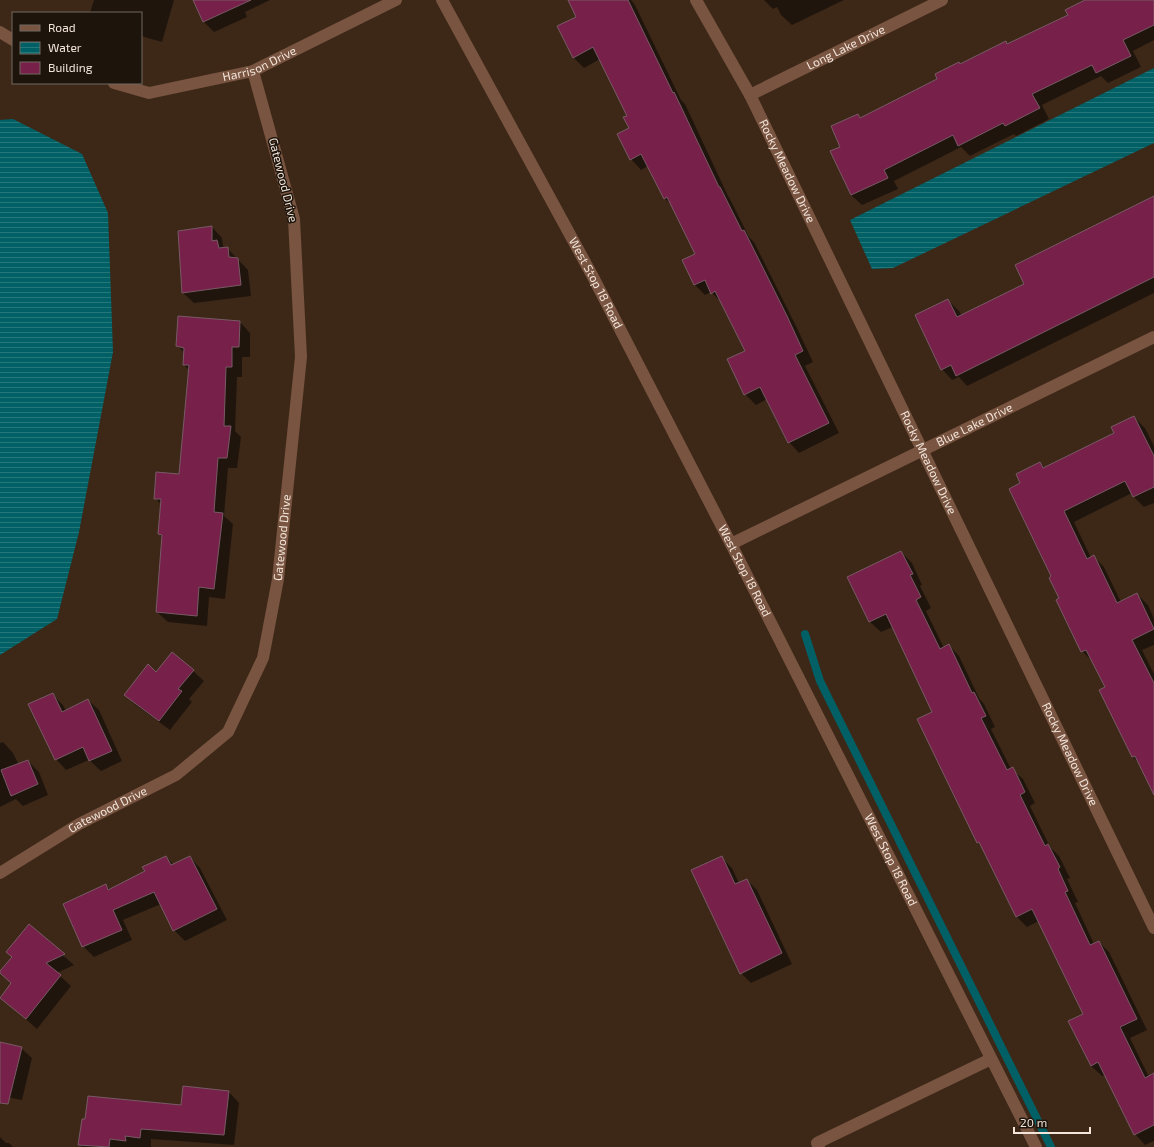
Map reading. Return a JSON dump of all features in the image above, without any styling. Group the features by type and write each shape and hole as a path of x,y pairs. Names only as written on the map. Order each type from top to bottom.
{"street":[{"name":"Harrison Drive","path":"118,84 149,93 253,71 396,0"},
{"name":"West Stop 18 Road","path":"442,0 592,275 731,544 1036,1147"},
{"name":"Rocky Meadow Drive","path":"696,0 750,96 1154,928"},
{"name":"Long Lake Drive","path":"750,96 942,0"},
{"path":"0,32 12,39"},
{"name":"Gatewood Drive","path":"0,873 78,824 176,775 228,732 263,658 278,579 301,357 294,219 253,71"},
{"name":"Blue Lake Drive","path":"731,544 1154,337"},
{"path":"819,1147 817,1143 991,1059"}],"water":[{"path":"1154,68 1154,143 893,268 872,269 850,220"},
{"path":"13,119 82,154 108,213 113,352 79,532 57,619 0,655 0,120"}],"building":[{"path":"193,0 251,0 203,22"},
{"path":"568,0 628,0 719,187 742,231 744,230 787,316 803,351 795,355 829,423 788,443 760,387 744,395 727,359 745,351 715,291 711,294 705,280 694,285 682,260 695,254 667,197 664,199 641,154 630,160 617,134 629,128 623,117 627,116 593,47 573,58 557,26 576,17"},
{"path":"1085,0 1154,0 1154,25 1123,40 1131,56 1096,73 1092,65 1032,94 1040,108 1005,126 1003,123 958,146 953,135 884,170 888,178 851,195 830,151 840,147 831,126 858,114 860,118 937,79 935,74 959,62 960,64 1006,41 1007,44 1068,15 1065,10"},
{"path":"1154,196 1154,277 956,376 951,365 941,370 915,315 948,299 957,317 1024,284 1015,265"},
{"path":"212,226 212,241 217,240 219,248 228,247 229,257 238,258 241,285 182,293 178,231"},
{"path":"178,316 240,321 239,347 232,347 232,367 226,367 224,426 231,426 227,458 218,458 214,512 223,513 214,589 199,587 197,616 156,612 162,535 158,534 161,499 154,499 156,472 179,474 189,365 183,365 184,348 176,346"},
{"path":"1134,416 1154,456 1154,487 1133,497 1125,481 1064,511 1087,559 1094,555 1117,603 1137,593 1154,629 1132,640 1154,683 1154,795 1135,756 1132,757 1099,690 1105,687 1086,650 1081,652 1056,600 1059,598 1049,578 1051,576 1009,489 1020,483 1016,474 1040,462 1043,468 1114,433 1111,427"},
{"path":"901,551 913,574 910,575 921,597 916,600 940,649 949,644 972,693 974,692 986,716 981,718 1007,770 1013,767 1025,792 1020,795 1045,846 1048,844 1060,867 1058,869 1068,891 1065,892 1090,945 1099,941 1137,1019 1120,1027 1145,1078 1154,1073 1154,1125 1134,1135 1098,1062 1091,1066 1068,1021 1083,1014 1032,909 1016,917 979,842 977,843 917,719 932,712 886,614 869,622 847,577"},
{"path":"172,652 194,670 178,689 182,691 159,721 124,695 148,664 156,672"},
{"path":"53,693 62,712 88,699 112,751 89,761 83,747 55,760 28,704"},
{"path":"28,760 38,784 11,796 1,770"},
{"path":"166,856 171,865 190,856 217,909 173,931 154,892 113,910 122,930 82,947 63,904 106,884 108,890 145,871 142,867"},
{"path":"722,856 735,884 747,879 782,953 740,974 691,870"},
{"path":"29,924 65,954 46,963 61,975 26,1019 0,998 11,983 0,973 0,971 12,957 6,952"},
{"path":"0,1042 22,1047 8,1104 0,1103"},
{"path":"183,1086 229,1091 224,1135 141,1129 140,1138 125,1136 126,1141 110,1139 109,1147 78,1145 82,1119 85,1119 88,1096 181,1105"}],"waterway":[{"path":"805,634 820,681 1051,1147"}]}
